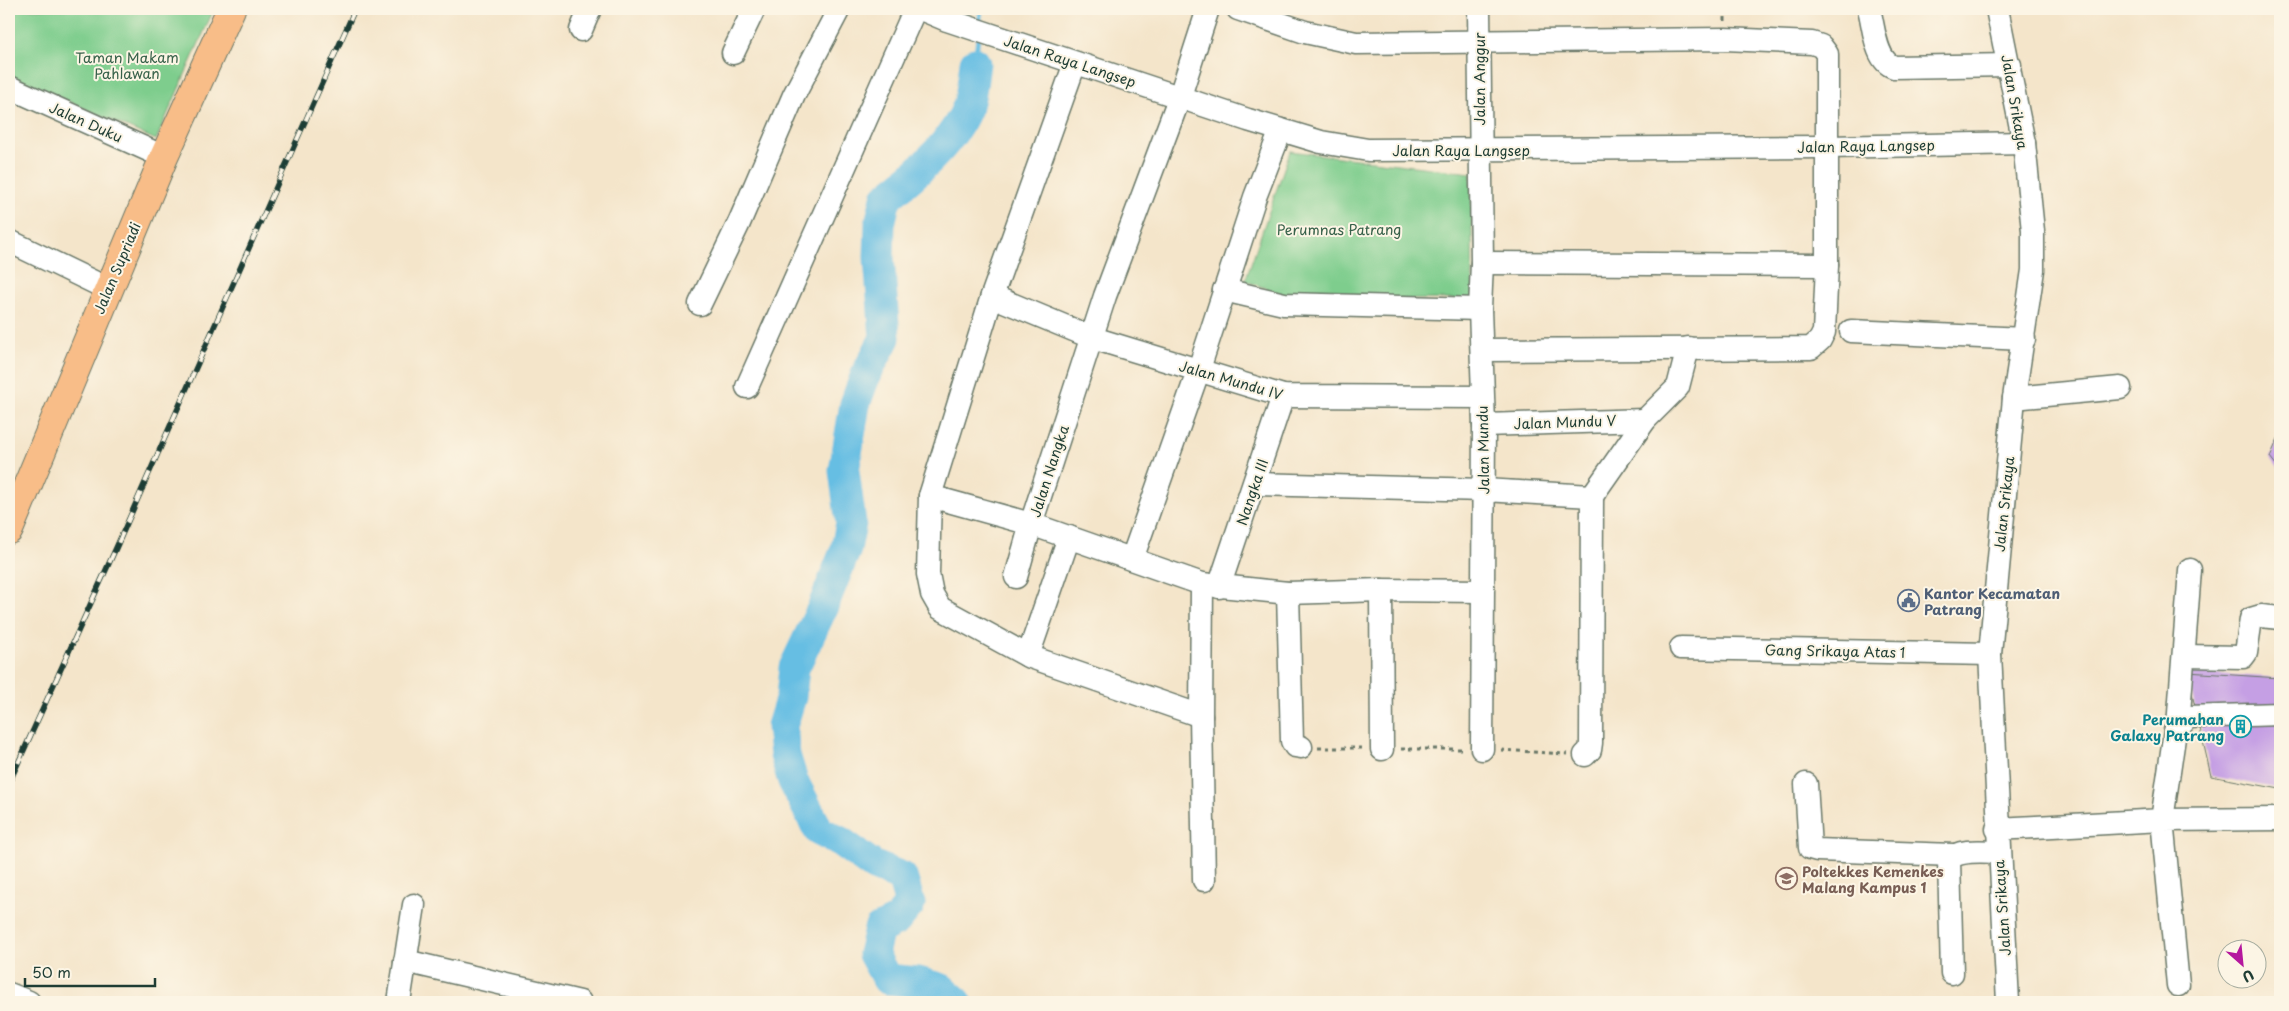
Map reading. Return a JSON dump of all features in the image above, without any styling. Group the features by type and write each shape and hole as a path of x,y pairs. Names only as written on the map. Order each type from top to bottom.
{"main road":[{"name":"Jalan Supriadi","path":"9,530 164,157 231,9"}],"street":[{"path":"582,30 590,9"},
{"path":"733,53 754,9"},
{"path":"700,304 739,223 794,95 839,9"},
{"path":"747,386 915,9"},
{"name":"Jalan Raya Langsep","path":"921,9 947,20 1280,130 1321,142 1368,150 1828,148 2024,143"},
{"name":"Jalan Nangka","path":"1208,9 1180,96 1137,208 1031,524 1211,585 1288,593 1381,590 1482,591"},
{"path":"1238,9 1305,32 1356,43 1725,39 1812,43 1821,46 1827,54 1827,264 1824,332 1820,340 1811,348 1482,350"},
{"name":"Jalan Anggur","path":"1479,9 1479,150"},
{"path":"1869,9 1882,57 1886,65 1894,67 2010,65"},
{"name":"Jalan Srikaya","path":"1997,9 2010,65 2024,143 2033,231 2033,270 2014,398 1990,654 1997,829 2008,1002"},
{"path":"1075,63 992,296 930,496 928,574 932,594 940,608 1028,656 1201,716"},
{"name":"Jalan Duku","path":"9,87 164,157"},
{"path":"1132,559 1280,130"},
{"name":"Jalan Mundu","path":"1479,150 1482,263 1480,309 1484,425 1482,749"},
{"path":"9,242 108,290"},
{"path":"1482,263 1827,264"},
{"path":"1224,290 1284,304 1480,309"},
{"name":"Jalan Mundu IV","path":"992,296 1093,338 1198,372 1283,396 1482,397"},
{"path":"1851,331 2024,339"},
{"path":"1585,755 1590,750 1591,743 1592,496 1645,420 1680,383 1688,348"},
{"path":"2014,398 2120,388"},
{"name":"Nangka III","path":"1204,880 1201,716 1211,585 1255,484 1283,396"},
{"name":"Jalan Mundu V","path":"1484,425 1645,420"},
{"path":"1255,484 1484,490 1592,496"},
{"path":"930,496 1031,524 1016,577"},
{"path":"1028,656 1069,538"},
{"path":"2178,726 2190,570"},
{"path":"1381,590 1382,749"},
{"path":"1288,593 1292,741 1295,746 1301,747"},
{"path":"2184,656 2243,657 2246,654 2252,619 2260,616 2280,618"},
{"name":"Gang Srikaya Atas 1","path":"1681,648 1990,654"},
{"path":"2178,985 2162,820 2175,731 2188,717 2280,714"},
{"path":"1806,784 1810,848 1817,850 1953,855 1999,852"},
{"path":"1997,829 2162,820 2280,819"},
{"path":"1952,973 1949,860 1953,855"},
{"path":"398,1002 414,905"},
{"path":"405,961 580,1002"},
{"path":"9,994 30,1002"}],"path":[{"path":"1482,749 1585,755"}],"green space":[{"name":"Taman Makam Pahlawan","path":"9,9 214,9 156,140 9,75"},
{"name":"Perumnas Patrang","path":"1290,151 1471,173 1473,299 1301,300 1245,281"}],"building":[{"path":"2280,434 2280,470 2270,457"},
{"name":"Perumahan Galaxy Patrang","path":"2187,672 2280,678 2280,789 2211,776"}],"waterway":[{"path":"979,26 981,9"},
{"path":"975,63 978,37"},
{"path":"957,1002 942,989 918,982 887,979 873,954 879,929 896,921 910,904 902,877 874,866 841,842 819,831 793,781 785,755 782,726 791,697 794,668 821,611 846,549 851,523 844,471 855,404 866,374 885,338 879,257 880,224 886,198 921,168 954,131 968,105 975,63"}],"railway":[{"path":"9,783 116,548 355,9"}],"place":[{"name":"Kantor Kecamatan Patrang","path":"1908,601"},
{"name":"Perumahan Galaxy Patrang","path":"2240,727"},
{"name":"Poltekkes Kemenkes Malang Kampus 1","path":"1786,879"}]}
